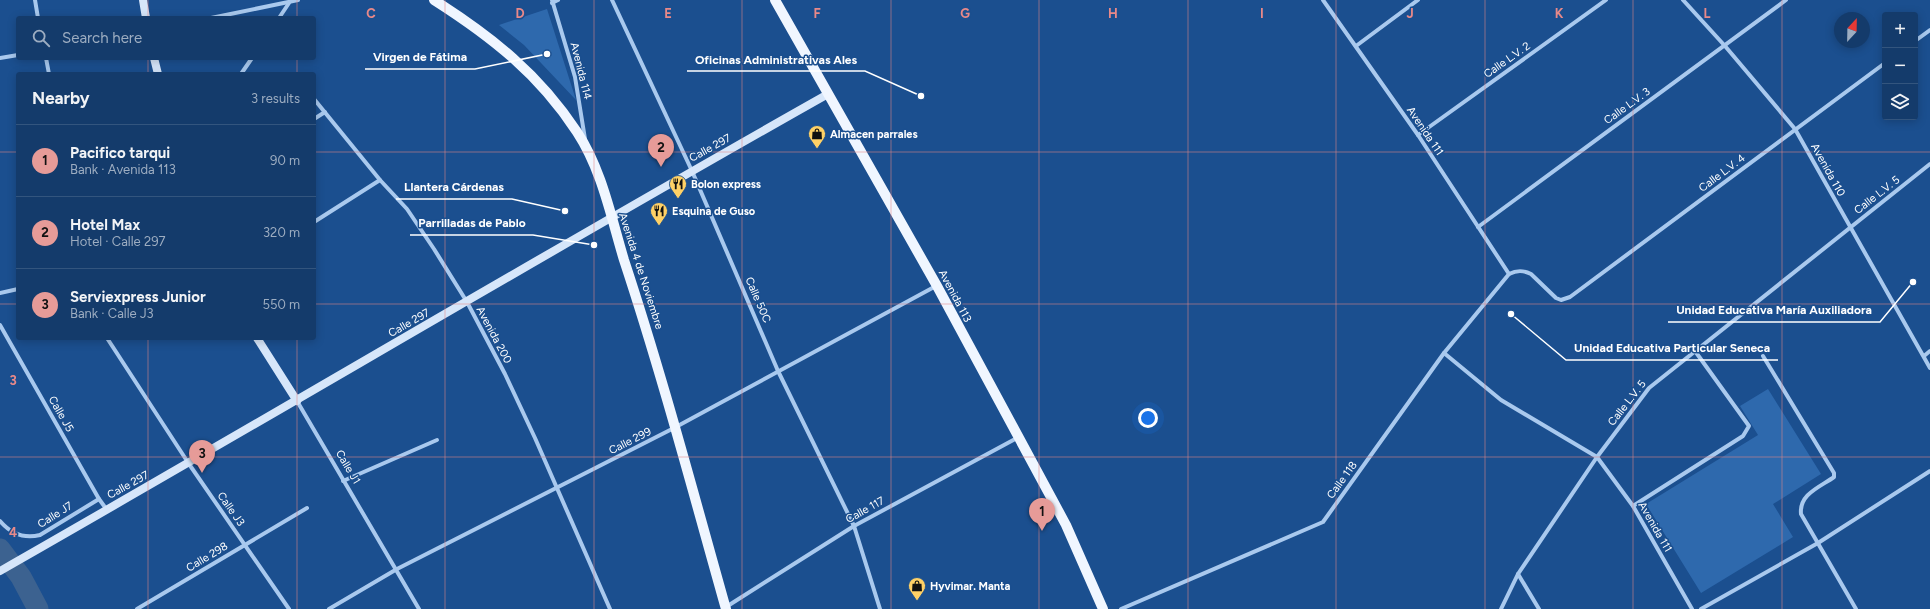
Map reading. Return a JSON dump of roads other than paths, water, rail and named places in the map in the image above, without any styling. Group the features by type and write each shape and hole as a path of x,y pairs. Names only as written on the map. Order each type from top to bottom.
{"main road":[{"name":"Avenida 4 de Noviembre","path":"434,0 484,34 531,74 555,102 586,148 599,179 647,328 725,608"},
{"name":"Avenida 113","path":"775,0 937,286 1066,525 1103,609"}],"street":[{"path":"35,0 38,16"},
{"path":"143,0 146,16"},
{"path":"221,16 298,0"},
{"path":"552,1 558,0"},
{"name":"Calle 50C","path":"612,0 692,171 778,371 854,526 880,609"},
{"name":"Avenida 111","path":"1322,0 1418,134 1509,274"},
{"path":"1356,46 1418,0"},
{"name":"Calle L.V. 2","path":"1418,134 1606,0"},
{"name":"Avenida 110","path":"1683,0 1725,46 1795,129 1930,368"},
{"name":"Calle L.V. 3","path":"1478,227 1786,0"},
{"name":"Avenida 114","path":"552,1 576,83 586,148"},
{"path":"280,16 289,3"},
{"path":"1918,39 1930,30"},
{"path":"0,58 16,54"},
{"path":"46,60 49,72"},
{"path":"154,60 158,72"},
{"path":"242,72 251,60"},
{"name":"Calle L.V. 4","path":"1509,274 1514,271 1526,272 1531,274 1556,298 1561,300 1570,297 1882,65"},
{"name":"Calle 297","path":"0,571 189,464 692,171 828,94"},
{"name":"Avenida 200","path":"316,101 380,180 407,209 467,302 505,374 610,609"},
{"path":"316,118 325,112"},
{"name":"Calle L.V. 5","path":"1501,609 1518,574 1597,457 1649,388 1930,164"},
{"path":"316,221 380,180"},
{"name":"Calle 118","path":"1121,609 1323,522 1444,353 1509,274"},
{"name":"Calle 299","path":"329,609 397,569 674,428 937,286"},
{"path":"0,293 16,289"},
{"name":"Calle J5","path":"0,325 99,499 107,510"},
{"name":"Calle J3","path":"108,340 189,464 246,544 289,609"},
{"name":"Calle J1","path":"258,340 297,401 397,569 419,609"},
{"path":"1633,506 1747,432 1749,426 1695,351"},
{"path":"1924,356 1930,351"},
{"path":"1444,353 1501,400 1597,457"},
{"path":"1763,356 1834,472 1834,477 1803,498 1800,506 1801,514 1856,609"},
{"name":"Calle 117","path":"725,608 854,526 1018,438"},
{"path":"344,481 437,440"},
{"name":"Avenida 111","path":"1597,457 1633,506 1692,609"},
{"path":"1701,609 1818,543 1930,471"},
{"name":"Calle J7","path":"0,521 20,537 36,537 40,536 99,499"},
{"name":"Calle 298","path":"137,609 307,508"},
{"path":"1518,574 1539,609"}],"waterway":[{"path":"0,549 21,577 38,609"}],"place":[{"name":"Virgen de Fátima","path":"547,54"},
{"name":"Oficinas Administrativas Ales","path":"921,96"},
{"name":"Almacen parrales","path":"817,149"},
{"name":"Hotel Max","path":"661,167"},
{"name":"Bolon express","path":"678,199"},
{"name":"Llantera Cárdenas","path":"565,211"},
{"name":"Esquina de Guso","path":"659,226"},
{"name":"Parrilladas de Pablo","path":"594,245"},
{"name":"Unidad Educativa María Auxiliadora","path":"1913,282"},
{"name":"Unidad Educativa Particular Seneca","path":"1511,314"},
{"name":"Serviexpress Junior","path":"202,473"},
{"name":"Pacifico tarqui","path":"1042,531"},
{"name":"Hyvimar. Manta","path":"917,601"}]}
